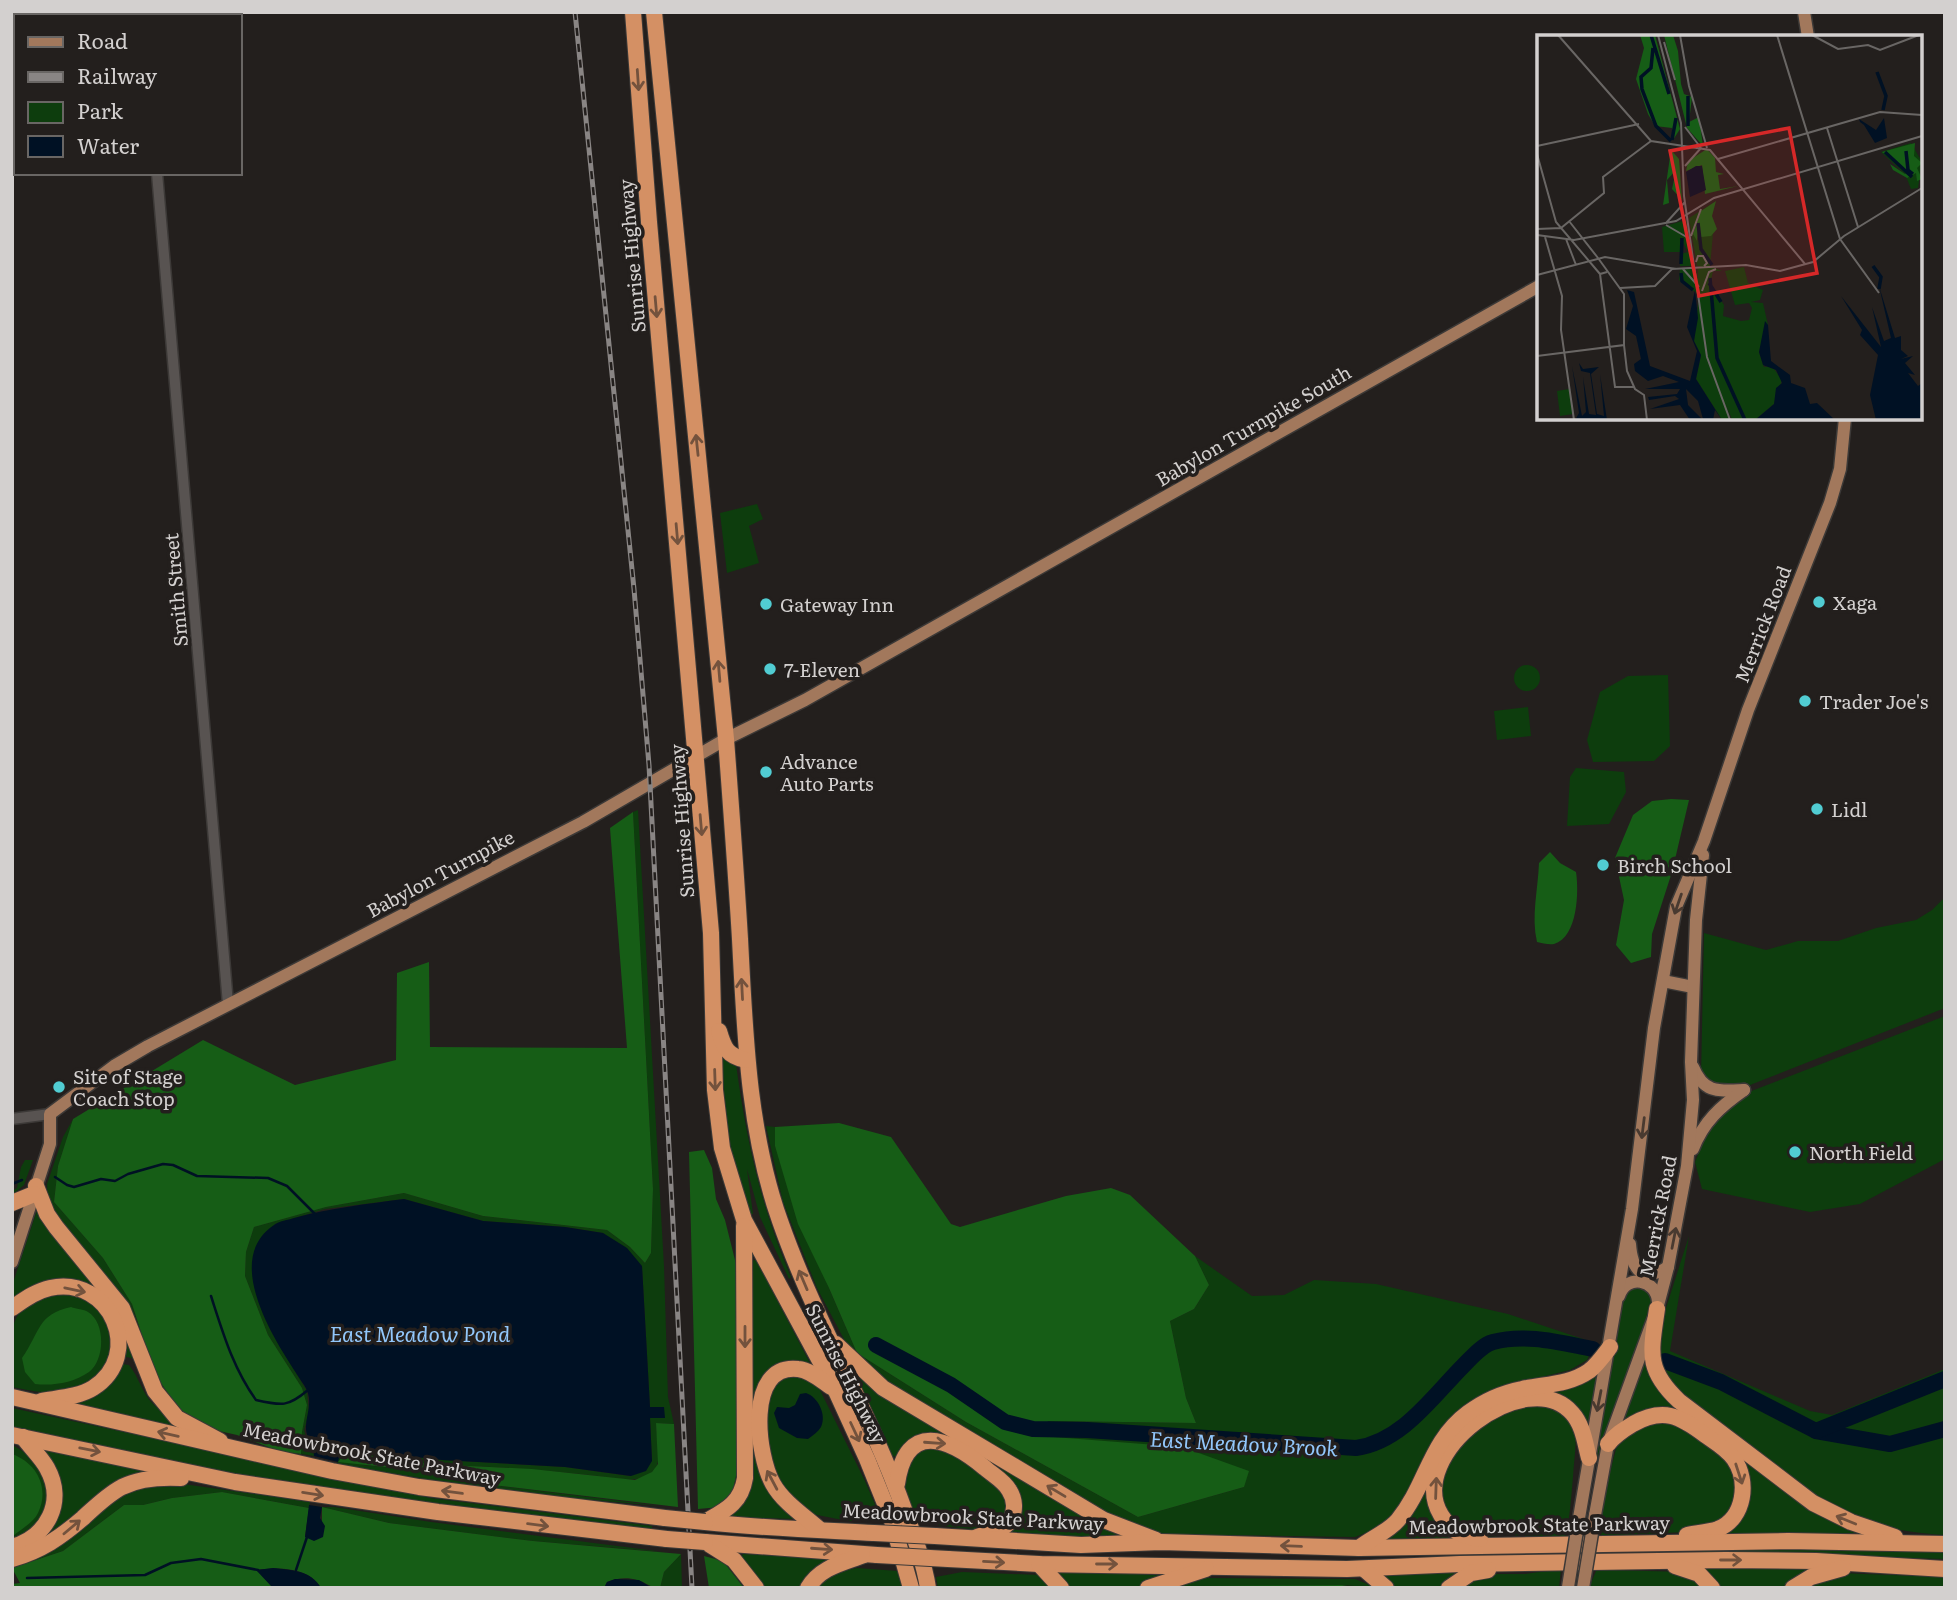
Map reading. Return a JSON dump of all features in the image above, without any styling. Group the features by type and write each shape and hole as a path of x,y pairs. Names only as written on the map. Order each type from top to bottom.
{"highway":[{"name":"Sunrise Highway","path":"633,12 711,933 715,1090 722,1148 744,1220 835,1389 867,1459 892,1521 911,1588"},
{"name":"Sunrise Highway","path":"654,12 735,839 746,1060 766,1175 784,1233 896,1486 928,1588"},
{"path":"713,1012 727,1053 734,1058 746,1060"},
{"path":"12,1203 35,1190 56,1227 122,1308 155,1391 177,1418 235,1449"},
{"path":"705,1522 734,1505 743,1490 745,1478 744,1220"},
{"path":"12,1308 28,1297 50,1289 64,1287 82,1290 97,1297 108,1308 118,1331 116,1364 104,1380 90,1390 36,1402"},
{"path":"1657,1309 1652,1346 1655,1372 1665,1388 1679,1401 1813,1503 1851,1522 1911,1542"},
{"path":"828,1336 883,1388 1104,1520 1161,1542"},
{"path":"1359,1548 1398,1520 1410,1503 1437,1446 1465,1415 1505,1393 1571,1380 1590,1370 1610,1347"},
{"path":"116,1364 129,1361 149,1376"},
{"path":"819,1529 786,1501 773,1485 761,1450 762,1396 765,1385 773,1376 789,1369 806,1371 835,1389"},
{"name":"Meadowbrook State Parkway","path":"12,1397 332,1471 429,1489 750,1527 1081,1545 1161,1542 1359,1548 1654,1542 1945,1544"},
{"path":"1520,1546 1462,1536 1447,1524 1438,1510 1435,1497 1437,1472 1446,1453 1459,1436 1493,1411 1522,1401 1552,1401 1572,1412 1580,1424 1588,1458"},
{"path":"1608,1444 1616,1434 1646,1416 1670,1415 1688,1422 1725,1450 1739,1468 1743,1487 1741,1501 1728,1522 1719,1528 1654,1542"},
{"path":"12,1547 27,1542 45,1526 53,1512 55,1497 47,1468 17,1436"},
{"name":"Meadowbrook State Parkway","path":"17,1436 220,1479 438,1513 667,1539 837,1550 871,1555 1039,1564 1208,1568 1364,1569 1725,1560 1816,1561 1945,1569"},
{"path":"896,1486 903,1456 919,1443 931,1440 946,1443 976,1460 1006,1485 1014,1506 1009,1521 1003,1527 972,1538"},
{"path":"12,1559 29,1555 57,1539 102,1500 122,1487 140,1480 162,1477 220,1479"},
{"path":"705,1542 734,1560 756,1588"},
{"path":"808,1588 825,1570 871,1555"},
{"path":"1663,1562 1699,1574 1712,1588"},
{"path":"1039,1564 1061,1588"},
{"path":"1450,1588 1471,1573 1521,1564"},
{"path":"1793,1588 1811,1577 1856,1564"},
{"path":"1148,1588 1208,1568"},
{"path":"1364,1569 1386,1588"}],"main road":[{"path":"1804,12 1808,35"},
{"name":"Babylon Turnpike South","path":"986,598 1537,287"},
{"name":"Merrick Road","path":"1568,1588 1632,1209 1654,1028 1676,907 1704,841 1748,710 1830,503 1840,469 1844,420"},
{"name":"Babylon Turnpike","path":"50,1114 114,1066 228,1004 583,822 726,739 805,700 986,598"},
{"name":"Merrick Road","path":"1583,1588 1608,1444 1657,1309 1668,1267 1687,1166 1693,1100 1691,1062 1696,920 1704,841"},
{"path":"1662,981 1693,987"},
{"path":"1687,1166 1707,1121 1723,1104 1744,1090 1715,1091 1698,1078 1691,1062"},
{"path":"12,1262 50,1144 50,1114"},
{"path":"1632,1209 1630,1255 1638,1271 1646,1274 1659,1273 1668,1267"},
{"path":"1617,1302 1620,1290 1629,1282 1642,1281 1652,1287 1658,1297 1657,1309"}],"street":[{"name":"Smith Street","path":"157,175 228,1004"},
{"path":"12,1119 50,1114"}],"green space":[{"path":"757,504 763,519 749,526 759,563 727,573 720,513"},
{"path":"1527,665 1536,669 1540,678 1536,687 1527,691 1518,687 1514,678 1518,669"},
{"path":"1668,675 1670,746 1654,761 1593,762 1587,740 1600,692 1628,676"},
{"path":"1528,707 1531,736 1497,740 1494,711"},
{"path":"1576,768 1624,772 1626,792 1609,824 1567,826 1570,777"},
{"path":"1689,800 1672,872 1652,934 1651,957 1631,963 1616,945 1624,900 1615,858 1633,815 1652,801"},
{"path":"638,810 664,1266 668,1397 674,1424 656,1423 659,1455 657,1466 642,1478 628,1479 480,1466 362,1465 423,1471 484,1484 661,1506 512,1493 337,1464 340,1453 345,1449 442,1460 565,1467 630,1476 652,1461 650,1418 665,1418 650,1407 642,1267 603,1233 565,1227 483,1221 404,1199 325,1209 275,1224 258,1301 271,1331 307,1391 309,1413 304,1430 306,1437 313,1444 314,1456 301,1454 307,1405 302,1388 268,1335 245,1276 246,1252 254,1227 326,1207 404,1193 483,1216 607,1230 630,1247 645,1263 651,1253 653,1189 633,812"},
{"path":"633,812 653,1189 651,1253 645,1263 630,1247 607,1230 483,1216 404,1193 326,1207 254,1227 246,1252 245,1276 268,1335 302,1388 307,1405 301,1454 279,1451 237,1435 210,1429 179,1409 154,1373 132,1304 103,1258 54,1202 58,1166 73,1119 203,1040 295,1085 396,1060 397,973 429,962 430,1047 627,1048 610,828"},
{"path":"1550,852 1560,863 1576,872 1577,890 1572,923 1562,940 1554,944 1537,942 1535,922 1539,863"},
{"path":"1945,897 1945,1008 1745,1087 1713,1086 1701,1076 1704,933 1766,950 1798,941 1838,941 1876,928 1916,920 1932,910"},
{"path":"1945,1016 1945,1159 1860,1204 1810,1212 1702,1189 1695,1162 1711,1123 1741,1095"},
{"path":"725,1057 736,1064 756,1172 771,1225 791,1277 789,1279 760,1217 747,1169 753,1214 737,1176 728,1138 723,1098 720,1058"},
{"path":"73,1119 58,1166 54,1202 103,1258 132,1304 143,1344 48,1207 47,1184 63,1137"},
{"path":"839,1123 891,1137 951,1224 960,1227 1066,1196 1111,1188 1130,1195 1195,1256 1209,1285 1194,1309 1170,1321 1186,1398 1196,1423 1048,1421 1041,1436 1182,1447 1249,1471 1244,1487 1138,1517 966,1422 857,1353 798,1224 775,1146 775,1127"},
{"path":"766,1126 775,1127 775,1146 857,1353 966,1422 1138,1517 1244,1487 1200,1454 1182,1447 1041,1437 1048,1421 1196,1423 1186,1398 1170,1321 1194,1309 1209,1285 1195,1256 1252,1296 1284,1295 1314,1280 1376,1284 1508,1314 1595,1343 1587,1360 1570,1370 1505,1386 1400,1510 1378,1528 1355,1537 1154,1534 1129,1525 1093,1505 884,1383 881,1375 868,1366 846,1343 817,1288 783,1202"},
{"path":"704,1150 712,1168 716,1199 725,1220 736,1264 736,1476 732,1494 720,1507 698,1509 689,1152"},
{"path":"25,1160 33,1160 24,1185 12,1195 12,1191 17,1188"},
{"path":"37,1210 43,1214 113,1303 138,1360 127,1357 120,1359 123,1337 85,1286 12,1303 12,1286"},
{"path":"1689,1236 1670,1351 1810,1411 1832,1415 1945,1369 1945,1535 1891,1528 1839,1513 1678,1390 1659,1371 1658,1333"},
{"path":"756,1260 812,1367 772,1370 756,1444 798,1519 720,1517 740,1503 749,1261"},
{"path":"1637,1284 1652,1294 1651,1304 1592,1473 1624,1295"},
{"path":"66,1291 93,1301 110,1323 113,1348 105,1371 85,1388 72,1392 50,1393 12,1387 12,1336 14,1323 20,1312 30,1303 45,1296"},
{"path":"71,1307 88,1312 98,1324 101,1342 98,1359 89,1372 76,1379 49,1385 35,1384 25,1372 22,1358 45,1320 60,1310"},
{"path":"1649,1346 1658,1384 1855,1530 1855,1533 1710,1536 1725,1529 1743,1469 1689,1419 1626,1422 1624,1416"},
{"path":"122,1364 129,1365 153,1404 181,1425 162,1425 54,1402 116,1371"},
{"path":"1598,1369 1586,1437 1573,1411 1553,1398 1529,1395 1503,1401 1477,1415 1455,1434 1439,1456 1429,1488 1437,1515 1449,1534 1447,1540 1375,1542 1375,1539 1392,1528 1404,1515 1439,1451 1463,1421 1496,1401 1565,1384"},
{"path":"792,1372 817,1384 882,1521 848,1521 812,1514 792,1502 771,1473 765,1402 778,1377"},
{"path":"854,1373 928,1420 1117,1531 1115,1537 1090,1539 998,1534 1018,1505 971,1452 905,1445 896,1457 891,1455"},
{"path":"1550,1404 1575,1426 1572,1493 1565,1540 1546,1536 1506,1535 1481,1538 1467,1534 1438,1502 1439,1475 1468,1432 1517,1406"},
{"path":"12,1408 430,1498 652,1526 652,1529 391,1499 231,1473 12,1427"},
{"path":"1643,1420 1679,1422 1728,1460 1735,1477 1737,1492 1723,1520 1688,1532 1601,1537 1599,1515 1616,1449 1630,1429"},
{"path":"656,1423 674,1424 678,1507 484,1484 423,1471 338,1462 346,1452 429,1464 532,1469 635,1480 652,1472 658,1464"},
{"path":"12,1445 23,1451 40,1470 46,1481 49,1505 37,1528 12,1541"},
{"path":"920,1445 945,1447 1002,1488 1008,1501 1002,1521 989,1528 979,1529 916,1522 902,1479"},
{"path":"35,1448 80,1455 162,1474 127,1478 66,1528 13,1551 57,1509"},
{"path":"12,1454 34,1470 43,1494 36,1516 13,1536"},
{"path":"146,1484 183,1484 310,1502 309,1508 222,1492 172,1498 143,1505 124,1505 63,1551 12,1568 12,1562 115,1495"},
{"path":"222,1492 309,1508 305,1537 322,1523 322,1507 389,1523 533,1541 681,1554 664,1572 660,1588 626,1578 607,1582 604,1588 321,1588 316,1581 301,1572 274,1569 257,1570 273,1588 12,1588 12,1584 20,1583 12,1568 63,1551 124,1505 143,1505 172,1498"},
{"path":"322,1507 664,1552 533,1541 389,1523"},
{"path":"1835,1548 1945,1552 1945,1559 1702,1552 1703,1549"},
{"path":"681,1554 682,1588 660,1588 664,1572"},
{"path":"743,1554 845,1559 802,1588 762,1588 740,1558"},
{"path":"704,1556 723,1561 744,1588 709,1588"},
{"path":"1596,1566 1610,1570 1686,1572 1706,1588 1589,1588"},
{"path":"857,1568 898,1571 903,1588 812,1588 814,1584 841,1571"},
{"path":"1701,1568 1815,1568 1787,1588 1715,1588"},
{"path":"1561,1569 1559,1588 1454,1588 1490,1574 1525,1574"},
{"path":"1078,1570 1170,1576 1136,1588 1066,1588 1059,1579 1060,1573"},
{"path":"1470,1571 1444,1588 1390,1588 1383,1581 1384,1576"},
{"path":"962,1572 1040,1575 1054,1588 938,1588 936,1577"},
{"path":"1838,1573 1945,1577 1945,1588 1803,1588"},
{"path":"1205,1578 1355,1579 1377,1588 1342,1585 1161,1588"},
{"path":"1342,1585 1358,1588 1188,1588 1199,1586"}],"water":[{"name":"East Meadow Pond","path":"404,1199 483,1221 565,1227 603,1233 627,1248 642,1266 650,1407 664,1407 665,1418 650,1418 652,1461 646,1471 631,1476 565,1467 442,1460 345,1449 340,1453 338,1462 314,1456 313,1444 306,1430 308,1393 281,1349 259,1304 253,1281 252,1260 259,1241 274,1225 335,1209"},
{"path":"806,1393 818,1402 823,1417 820,1429 808,1439 797,1438 779,1428 774,1413 777,1407 789,1408 795,1405 800,1394"},
{"path":"309,1505 322,1507 320,1518 325,1526 323,1537 314,1541 305,1537"},
{"path":"273,1568 306,1574 321,1588 273,1588 256,1570"},
{"path":"615,1579 639,1580 652,1588 604,1588 607,1582"}],"waterway":[{"path":"55,1177 74,1187 101,1179 115,1181 128,1174 163,1164 173,1165 197,1176 268,1178 287,1186 315,1214"},
{"path":"12,1184 22,1180"},
{"path":"211,1296 235,1363 256,1400 284,1404 308,1390"},
{"name":"East Meadow Brook","path":"876,1345 951,1385 1005,1422 1033,1429 1087,1430 1356,1448 1373,1444 1402,1427 1416,1416 1481,1348 1489,1344 1518,1338 1593,1349"},
{"name":"East Meadow Brook","path":"1665,1361 1721,1382 1816,1431 1890,1444 1945,1429"},
{"path":"1816,1431 1945,1379"},
{"path":"296,1570 307,1537"},
{"name":"East Meadow Brook","path":"27,1578 145,1575 171,1563 201,1559 258,1570"}],"railway":[{"path":"575,12 634,589 649,765 692,1588"}],"place":[{"name":"Xaga","path":"1819,602"},
{"name":"Gateway Inn","path":"766,604"},
{"name":"7-Eleven","path":"770,669"},
{"name":"Trader Joe's","path":"1805,701"},
{"name":"Advance Auto Parts","path":"766,772"},
{"name":"Lidl","path":"1817,809"},
{"name":"Birch School","path":"1603,865"},
{"name":"Site of Stage Coach Stop","path":"59,1087"},
{"name":"North Field","path":"1795,1152"}]}
